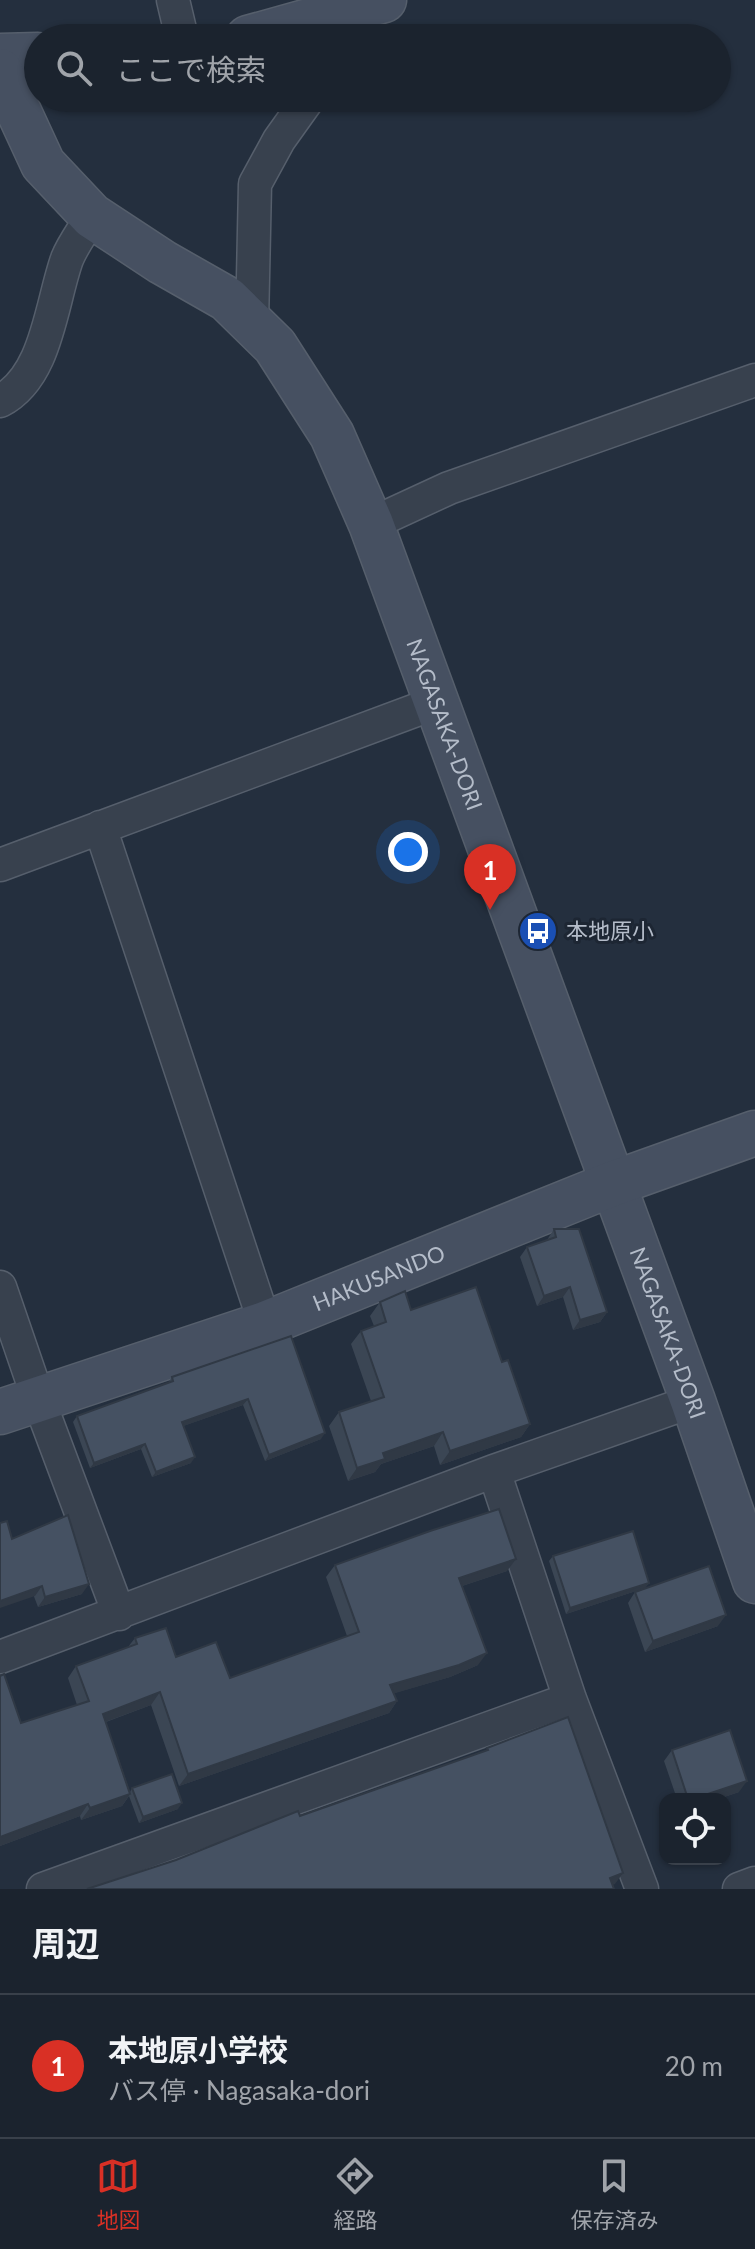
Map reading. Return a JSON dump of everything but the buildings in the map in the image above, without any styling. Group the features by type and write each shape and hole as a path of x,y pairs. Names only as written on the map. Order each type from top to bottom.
{"street":[{"path":"173,0 179,24"},
{"path":"320,24 366,15"},
{"path":"0,56 24,55"},
{"name":"NAGASAKA-DORI","path":"0,71 43,164 92,216 162,262 227,299 275,346 332,435 371,524 693,1401 755,1581"},
{"path":"252,324 255,184 279,140 299,112"},
{"path":"0,401 14,393 39,356 68,256 92,216"},
{"path":"371,524 449,488 755,380"},
{"path":"0,865 435,703"},
{"path":"100,827 265,1324"},
{"name":"HAKUSANDO","path":"19,1405 265,1324 612,1184 755,1133"},
{"path":"0,1287 19,1405 119,1614"},
{"path":"0,1657 494,1471 693,1401"},
{"path":"494,1471 570,1699 642,1889"},
{"path":"43,1889 570,1699"},
{"path":"739,1889 755,1883"}],"place":[{"name":"本地原小学校","path":"490,910"},
{"name":"本地原小","path":"538,931"}]}
